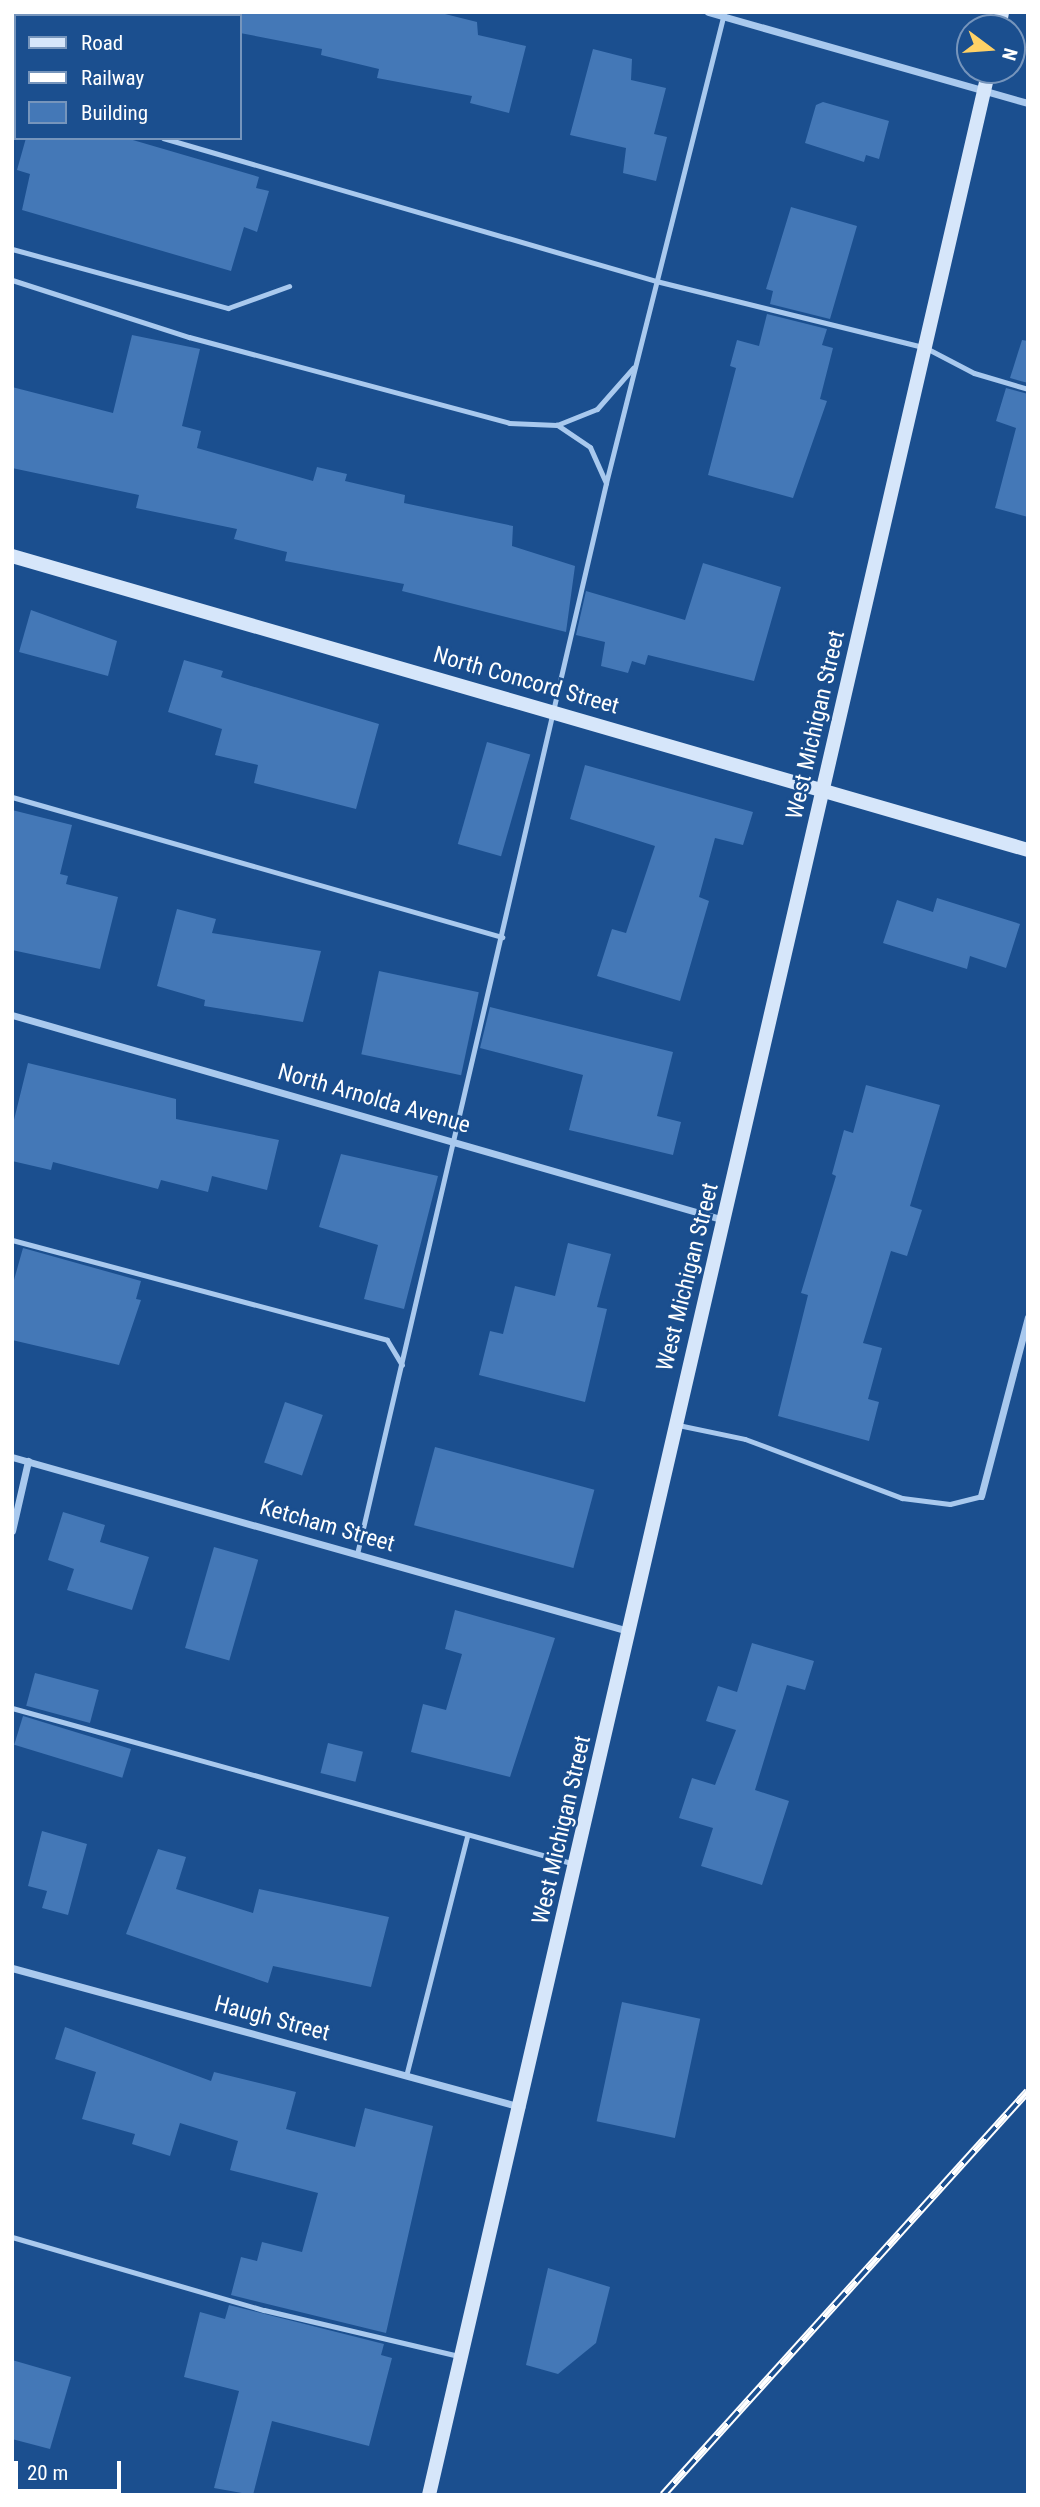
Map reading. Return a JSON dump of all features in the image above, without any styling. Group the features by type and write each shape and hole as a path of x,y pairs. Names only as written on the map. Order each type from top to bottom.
{"main road":[{"name":"West Michigan Street","path":"429,2495 522,2108 631,1632 675,1424 725,1220 986,84"},
{"name":"North Concord Street","path":"12,556 1028,850"}],"street":[{"path":"708,12 723,14 1028,103"},
{"name":"North Arnolda Avenue","path":"12,1015 725,1220"},
{"path":"981,1496 1028,1317"},
{"name":"Ketcham Street","path":"12,1457 631,1632"},
{"path":"12,1531 28,1461"},
{"name":"Haugh Street","path":"12,1968 522,2108"}],"lane":[{"path":"357,1554 455,1142 606,483 723,14"},
{"path":"170,140 656,281 926,348 974,373 1028,389"},
{"path":"12,249 228,308 289,286"},
{"path":"12,280 189,337 509,423 557,425 597,409 635,366"},
{"path":"557,425 590,447 606,483"},
{"path":"12,797 502,937"},
{"path":"12,1240 387,1340 402,1365"},
{"path":"675,1424 745,1439 902,1498 950,1504 981,1496"},
{"path":"12,1708 187,1752 467,1837 578,1865"},
{"path":"406,2076 467,1837"},
{"path":"12,2237 264,2310 463,2357"}],"building":[{"path":"207,12 437,12 477,22 478,35 526,46 509,113 470,103 472,96 377,78 379,69 321,55 322,49 242,33 242,14"},
{"path":"593,49 632,59 631,80 666,88 654,134 667,137 656,181 623,173 626,148 570,135"},
{"path":"823,102 889,121 879,159 866,155 864,162 805,143 816,105"},
{"path":"25,140 133,140 259,177 256,188 269,191 257,232 244,227 231,271 22,210 30,174 17,170"},
{"path":"791,207 857,226 830,319 770,304 773,291 766,289"},
{"path":"767,314 827,329 822,345 833,348 820,399 827,401 793,498 708,475 736,368 730,366 737,340 759,346"},
{"path":"132,335 200,349 182,426 201,431 197,448 313,481 317,467 347,474 345,481 405,495 404,503 513,526 512,546 575,566 566,632 402,591 404,584 285,561 287,552 234,539 237,529 136,508 139,495 12,468 12,387 113,413"},
{"path":"1022,340 1028,341 1028,383 1010,378"},
{"path":"1006,388 1028,394 1028,517 995,508 1016,428 996,421"},
{"path":"703,563 781,587 754,681 648,655 645,665 632,661 628,673 601,666 605,642 576,635 586,591 685,620"},
{"path":"31,610 117,641 108,676 19,652"},
{"path":"184,660 223,671 221,677 379,724 356,809 254,783 258,765 215,755 222,729 168,712"},
{"path":"487,742 530,754 501,856 458,844"},
{"path":"585,765 753,812 743,845 715,838 699,897 709,901 680,1001 597,976 612,929 626,933 655,846 570,819"},
{"path":"12,810 72,825 60,874 68,876 66,884 118,897 100,969 12,950"},
{"path":"937,898 1020,924 1006,968 970,956 967,969 883,943 897,900 933,912"},
{"path":"177,909 216,919 212,933 321,951 303,1022 204,1006 205,1000 157,986"},
{"path":"379,971 479,992 461,1075 361,1054"},
{"path":"490,1007 673,1052 657,1116 681,1122 673,1155 569,1130 583,1075 480,1048"},
{"path":"28,1063 176,1099 176,1119 279,1140 267,1190 212,1176 208,1192 161,1180 158,1189 53,1162 51,1170 12,1161 12,1128"},
{"path":"866,1085 940,1105 910,1206 922,1210 907,1256 891,1251 863,1343 882,1348 868,1399 879,1402 869,1441 778,1416 808,1295 801,1293 836,1176 832,1174 844,1130 853,1133"},
{"path":"341,1154 438,1176 404,1309 364,1299 378,1245 319,1227"},
{"path":"568,1243 611,1254 597,1307 607,1309 585,1402 479,1375 490,1331 503,1334 515,1286 555,1296"},
{"path":"23,1248 141,1281 136,1299 141,1300 119,1365 12,1340 12,1287"},
{"path":"285,1402 323,1415 302,1476 264,1463"},
{"path":"435,1447 594,1490 573,1568 414,1525"},
{"path":"63,1512 105,1525 100,1542 149,1557 132,1610 67,1590 74,1569 48,1560"},
{"path":"214,1547 258,1560 229,1661 185,1648"},
{"path":"455,1610 555,1638 510,1777 411,1752 423,1704 446,1710 462,1654 445,1649"},
{"path":"752,1643 814,1661 805,1690 787,1685 755,1790 789,1801 762,1885 701,1866 713,1828 679,1818 692,1778 715,1785 736,1730 706,1721 718,1686 737,1692"},
{"path":"35,1673 99,1690 90,1723 26,1706"},
{"path":"23,1716 131,1749 122,1778 14,1745"},
{"path":"328,1743 363,1752 355,1782 321,1773"},
{"path":"42,1831 87,1844 68,1915 42,1908 47,1891 28,1886"},
{"path":"158,1849 186,1857 176,1889 253,1913 259,1889 389,1917 371,1987 273,1966 268,1983 126,1934"},
{"path":"622,2002 700,2019 675,2138 597,2121"},
{"path":"65,2027 211,2081 214,2072 296,2092 286,2129 355,2147 365,2108 433,2126 386,2333 231,2295 241,2257 257,2261 262,2242 302,2252 318,2193 230,2170 238,2141 180,2123 170,2156 132,2144 135,2134 82,2119 96,2072 55,2059"},
{"path":"548,2268 610,2287 596,2343 558,2374 526,2365"},
{"path":"229,2305 384,2344 381,2355 392,2358 369,2446 272,2421 253,2495 214,2488 239,2391 184,2377 200,2312 225,2319"},
{"path":"12,2360 71,2377 50,2449 12,2439"}],"railway":[{"path":"663,2495 1028,2091"}]}
